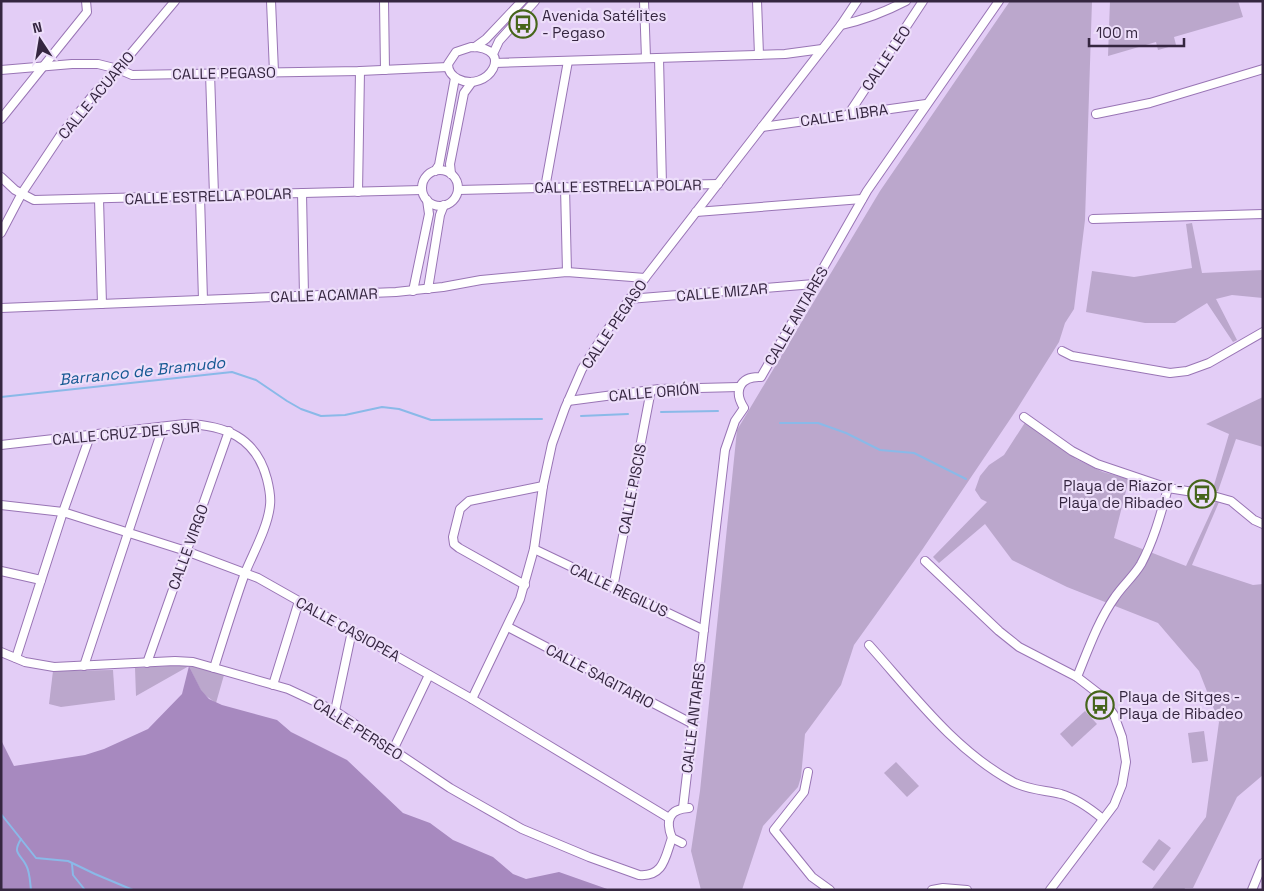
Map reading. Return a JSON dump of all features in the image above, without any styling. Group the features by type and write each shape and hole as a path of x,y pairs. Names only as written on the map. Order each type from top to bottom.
{"street":[{"path":"1,119 87,12 86,1"},
{"name":"CALLE ACUARIO","path":"22,193 60,136 174,1"},
{"path":"271,1 274,72"},
{"path":"384,1 385,70"},
{"path":"476,47 486,40 522,1"},
{"path":"493,54 487,49 476,47 456,52 451,58 448,67 450,73 462,81 472,82 482,80 488,76 495,64 493,54 499,41 535,1"},
{"path":"644,1 646,58"},
{"path":"757,1 759,55"},
{"name":"CALLE PEGASO","path":"472,699 508,626 525,585 534,549 542,486 552,444 582,369 644,278 841,25 857,1"},
{"path":"841,25 886,11 906,1"},
{"name":"CALLE LEO","path":"848,115 924,1"},
{"name":"CALLE ANTARES","path":"669,818 673,813 686,808 692,724 725,450 735,421 744,408 739,401 739,387 752,377 761,377 862,199 999,1"},
{"path":"495,64 785,54 822,49"},
{"path":"659,58 662,185"},
{"path":"545,188 568,61"},
{"name":"CALLE PEGASO","path":"1,70 98,64 132,75 360,71 448,67"},
{"path":"1096,114 1150,103 1263,69"},
{"path":"358,192 360,71"},
{"path":"210,73 214,196"},
{"path":"435,171 439,165 455,78"},
{"path":"451,174 450,164 464,93 472,82"},
{"name":"CALLE LIBRA","path":"762,127 926,104"},
{"path":"413,290 429,214 427,200 422,190 424,179 435,171 446,171 451,174 457,182 458,190 450,203 444,206 437,206 427,200"},
{"name":"CALLE ESTRELLA POLAR","path":"1,177 16,190 34,200 422,190"},
{"name":"CALLE ESTRELLA POLAR","path":"458,190 718,184"},
{"path":"565,187 567,272"},
{"path":"1,234 22,193"},
{"path":"302,193 304,296"},
{"path":"200,196 202,300"},
{"path":"99,198 102,304"},
{"path":"696,212 862,199"},
{"path":"428,289 440,215 444,206"},
{"path":"1093,219 1263,214"},
{"name":"CALLE ACAMAR","path":"1,308 413,290 481,280 567,272 644,278"},
{"name":"CALLE MIZAR","path":"629,299 814,284"},
{"path":"1062,351 1072,356 1170,373 1187,371 1209,363 1263,332"},
{"name":"CALLE ORIÓN","path":"568,401 650,390 739,387"},
{"name":"CALLE PISCIS","path":"613,588 650,390"},
{"path":"1024,417 1072,451 1097,464 1168,488 1206,494 1231,502 1254,520 1263,524"},
{"name":"CALLE CRUZ DEL SUR","path":"1,445 185,424 206,425 229,432 240,438 254,452 264,468 269,488 270,505 214,668"},
{"path":"84,666 163,427"},
{"name":"CALLE VIRGO","path":"147,663 229,432"},
{"path":"16,658 63,512 90,436"},
{"path":"525,585 458,548 454,544 452,537 460,509 469,502 542,486"},
{"path":"1076,676 1103,616 1141,563 1157,527 1168,488"},
{"name":"CALLE CASIOPEA","path":"1,505 63,512 186,551 258,578 472,699 669,818"},
{"name":"CALLE REGILUS","path":"534,549 704,630"},
{"path":"925,561 999,631 1019,647 1076,676 1099,694 1114,715 1122,737 1126,762 1122,785 1114,805 1050,890"},
{"path":"1,572 41,580"},
{"path":"273,685 299,602"},
{"name":"CALLE SAGITARIO","path":"508,626 692,724"},
{"path":"335,711 352,631"},
{"path":"870,645 935,719 961,746 984,765 1015,783 1038,791 1062,794 1082,804 1103,819"},
{"name":"CALLE PERSEO","path":"1,652 25,662 54,667 183,660 288,689 335,711 450,788 522,829 589,857 640,875 648,876 655,874 660,868 672,838"},
{"path":"393,750 429,674"},
{"path":"808,772 804,792 774,830 812,877 830,890"},
{"path":"669,818 668,825 672,838 682,843"},
{"path":"1252,890 1263,863"},
{"path":"932,890 943,888 967,890"}],"shaded area":[{"path":"1010,1 1092,1 1085,220 1074,309 1065,323 1059,342 1017,409 922,550 854,645 841,685 805,734 801,777 798,787 763,826 742,890 701,890 691,851 700,791 737,430 880,191"},
{"path":"1110,1 1238,1 1243,17 1174,37 1176,45 1158,50 1156,42 1108,56"},
{"path":"1192,223 1202,273 1263,270 1263,298 1232,295 1216,299 1237,340 1233,342 1207,303 1175,323 1145,323 1086,312 1092,271 1134,277 1192,268 1186,224"},
{"path":"1263,397 1263,447 1236,439 1218,491 1212,492 1229,434 1206,424"},
{"path":"1026,421 1076,459 1103,472 1129,479 1114,538 1186,566 1216,501 1219,502 1192,565 1253,585 1263,584 1263,775 1237,797 1193,888 1185,888 1184,890 1151,890 1206,817 1219,722 1199,671 1158,623 1067,587 1012,560 985,524 939,563 933,557 987,502 981,499 975,490 980,476 989,465 1004,455"},
{"path":"185,665 200,668 224,675 216,703 202,693 189,666 136,696 135,668"},
{"path":"189,666 201,690 209,699 222,705 277,720 291,732 347,760 403,813 430,823 453,840 493,857 513,874 526,879 559,872 610,890 1,890 1,740 14,766 85,755 104,749 148,729 182,694"},
{"path":"113,670 115,700 61,707 49,704 53,671"},
{"path":"1085,711 1097,724 1072,747 1060,734"},
{"path":"1204,731 1208,761 1192,763 1188,733"},
{"path":"896,762 919,786 907,797 884,773"},
{"path":"1159,839 1171,848 1154,871 1142,862"}],"waterway":[{"name":"Barranco de Bramudo","path":"1,397 232,372 256,380 301,409 321,416 345,415 382,407 399,409 431,420 542,419"},
{"name":"Barranco de Bramudo","path":"661,412 718,411"},
{"name":"Barranco de Bramudo","path":"581,416 628,414"},
{"name":"Barranco de Bramudo","path":"780,423 818,423 846,433 880,450 914,453 966,479"},
{"path":"1,814 36,858 68,861 133,890"},
{"path":"21,839 17,851 27,868 31,890"},
{"path":"72,864 73,875 85,890"}],"place":[{"name":"Avenida Satélites - Pegaso","path":"523,24"},
{"name":"Playa de Riazor - Playa de Ribadeo","path":"1202,494"},
{"name":"Playa de Sitges - Playa de Ribadeo","path":"1100,705"}]}
